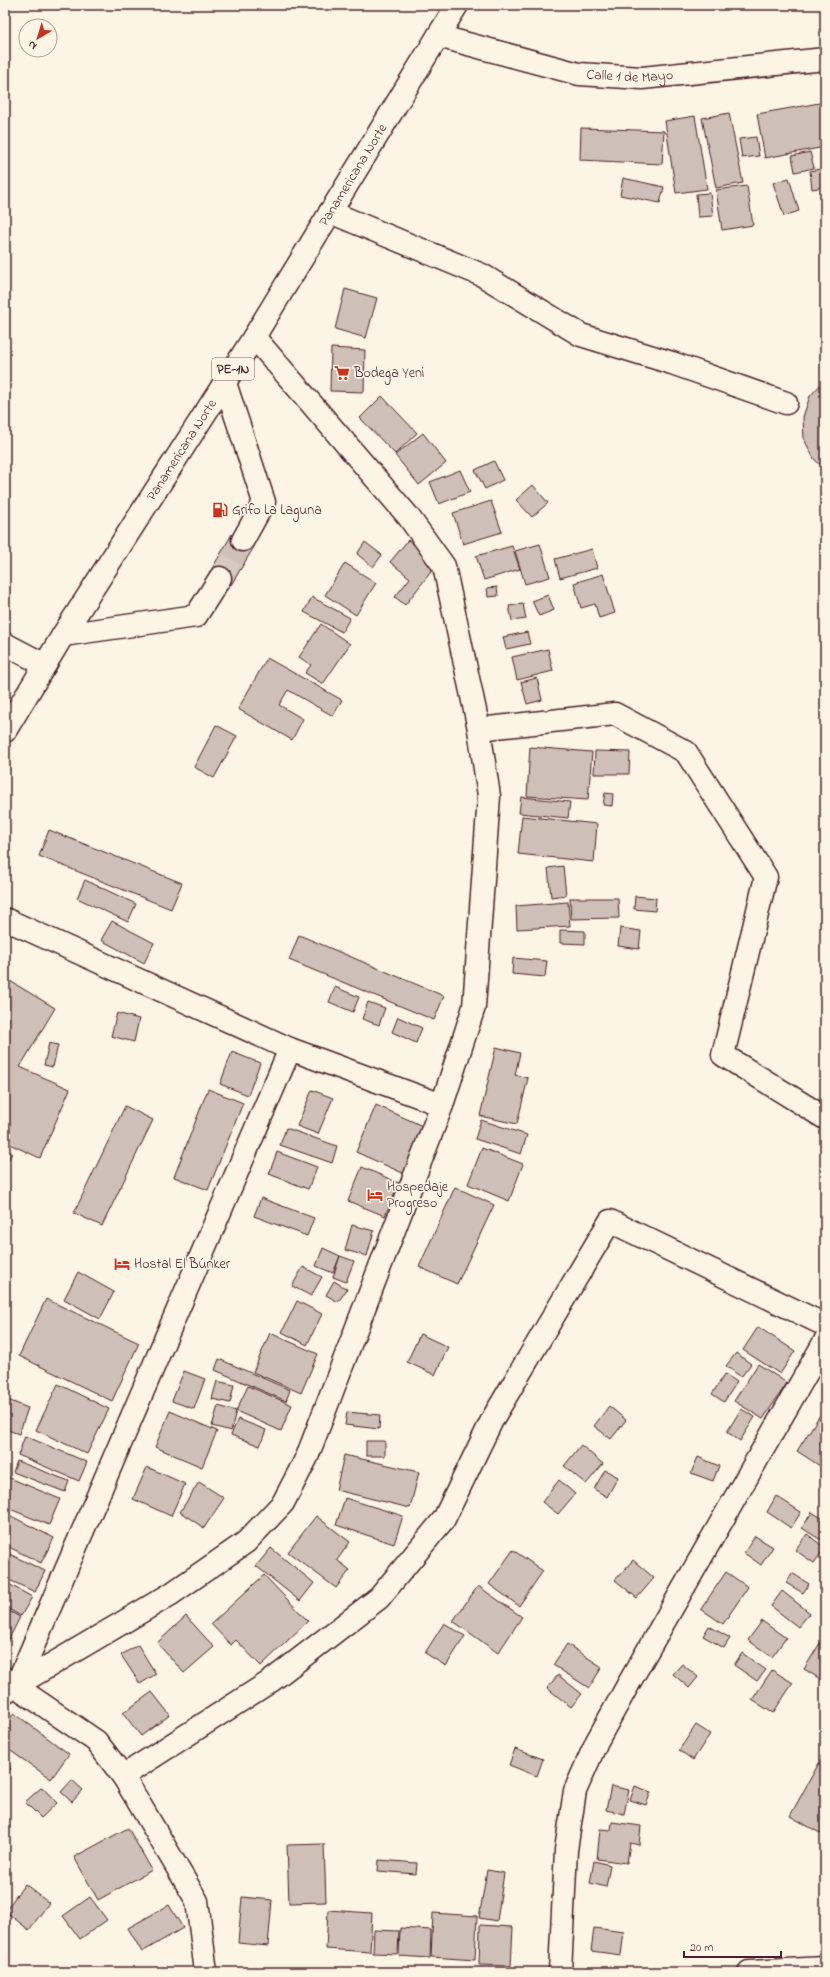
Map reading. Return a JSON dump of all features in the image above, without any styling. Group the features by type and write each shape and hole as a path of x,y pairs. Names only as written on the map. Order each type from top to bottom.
{"main road":[{"name":"Panamericana Norte","path":"5,731 63,635 254,337 457,5"},
{"name":"Calle 1 de Mayo","path":"438,36 579,74 642,78 825,59"},
{"path":"330,212 482,275 581,335 672,363 786,403"},
{"path":"8,1686 171,1594 246,1542 283,1503 307,1457 442,1105 474,1007 489,796 479,730 444,566 408,516 254,337"},
{"path":"225,383 264,502 243,540"},
{"path":"63,635 196,616 220,578"},
{"path":"5,644 45,664"},
{"path":"479,730 615,714 686,752 766,877 723,1055 825,1118"},
{"path":"5,919 290,1049 442,1105"},
{"path":"8,1686 290,1049"},
{"path":"123,1776 271,1681 379,1598 444,1519 493,1418 610,1221 825,1325"},
{"path":"560,1972 566,1850 575,1791 597,1741 628,1683 825,1341"},
{"path":"8,1686 96,1741 123,1776 197,1901 206,1972"},
{"path":"749,1972 825,1968"}],"building":[{"path":"825,102 825,147 765,158 757,114"},
{"path":"729,113 743,183 716,188 702,118"},
{"path":"695,116 707,189 676,193 665,121"},
{"path":"581,128 664,131 662,164 580,160"},
{"path":"756,137 759,156 742,158 739,139"},
{"path":"810,152 814,168 795,172 792,156"},
{"path":"825,168 825,187 812,189 810,171"},
{"path":"623,178 664,187 660,203 620,195"},
{"path":"789,178 799,211 784,216 773,183"},
{"path":"747,186 753,225 722,230 716,190"},
{"path":"710,193 713,216 698,217 696,194"},
{"path":"345,289 377,298 366,338 335,329"},
{"path":"331,348 365,350 364,392 330,391"},
{"path":"825,380 825,469 814,459 804,439 803,417 810,396"},
{"path":"382,396 417,433 395,454 360,418"},
{"path":"423,433 446,463 419,485 395,455"},
{"path":"494,461 503,480 485,489 475,470"},
{"path":"460,470 470,492 439,504 430,482"},
{"path":"533,485 548,503 532,517 516,500"},
{"path":"491,501 502,532 463,544 453,513"},
{"path":"232,534 254,547 231,585 210,572"},
{"path":"408,540 438,563 405,605 395,597 410,578 390,562"},
{"path":"365,542 382,555 373,567 357,554"},
{"path":"540,544 550,577 525,584 515,551"},
{"path":"512,546 520,569 484,580 476,556"},
{"path":"592,549 597,568 560,578 555,559"},
{"path":"345,563 376,583 356,615 325,595"},
{"path":"603,574 615,613 599,618 595,604 581,608 574,583"},
{"path":"497,587 498,596 488,597 487,588"},
{"path":"548,595 554,610 539,616 532,601"},
{"path":"312,597 350,618 342,632 304,612"},
{"path":"523,604 526,619 512,621 509,606"},
{"path":"321,624 350,644 323,684 305,673 311,665 299,657"},
{"path":"527,632 530,644 506,649 503,637"},
{"path":"548,649 553,671 517,680 512,657"},
{"path":"267,658 342,700 333,716 288,690 279,705 303,719 292,740 238,709"},
{"path":"537,678 542,700 527,704 521,682"},
{"path":"216,725 237,736 214,778 194,767"},
{"path":"530,747 592,752 588,800 527,796"},
{"path":"595,751 630,752 629,774 594,774"},
{"path":"605,793 613,794 612,806 603,805"},
{"path":"521,797 570,802 568,818 519,813"},
{"path":"522,816 597,824 594,862 518,854"},
{"path":"49,830 182,883 171,909 39,856"},
{"path":"563,866 566,895 551,897 548,868"},
{"path":"85,880 136,904 128,922 77,898"},
{"path":"635,896 656,898 655,911 634,909"},
{"path":"570,898 618,898 619,918 571,919"},
{"path":"568,902 570,926 517,929 516,906"},
{"path":"112,921 154,943 144,963 101,940"},
{"path":"620,928 641,931 639,949 618,946"},
{"path":"560,930 585,931 585,944 560,943"},
{"path":"299,935 444,996 434,1020 289,960"},
{"path":"513,958 547,961 545,977 512,974"},
{"path":"5,978 55,1008 20,1067 70,1089 40,1158 5,1142"},
{"path":"335,987 359,997 353,1012 329,1002"},
{"path":"368,1002 385,1008 379,1025 362,1019"},
{"path":"117,1013 139,1019 134,1042 111,1036"},
{"path":"398,1017 422,1028 416,1043 392,1032"},
{"path":"49,1043 58,1045 53,1067 44,1065"},
{"path":"496,1047 520,1053 515,1075 528,1078 517,1124 480,1116"},
{"path":"232,1052 260,1063 248,1095 220,1084"},
{"path":"208,1089 243,1103 208,1190 174,1177"},
{"path":"312,1090 333,1098 318,1134 297,1126"},
{"path":"376,1105 427,1128 407,1175 356,1152"},
{"path":"125,1106 153,1120 102,1226 74,1213"},
{"path":"481,1120 527,1135 521,1154 475,1139"},
{"path":"286,1128 337,1146 332,1163 280,1145"},
{"path":"482,1148 523,1164 509,1201 468,1184"},
{"path":"5,1149 12,1153 5,1166"},
{"path":"277,1152 317,1167 308,1189 269,1174"},
{"path":"362,1167 399,1183 385,1216 348,1201"},
{"path":"455,1187 494,1205 457,1284 419,1267"},
{"path":"261,1198 314,1218 307,1236 254,1216"},
{"path":"352,1225 374,1231 367,1256 345,1250"},
{"path":"323,1248 340,1256 333,1273 316,1266"},
{"path":"340,1256 354,1261 346,1282 333,1277"},
{"path":"303,1267 322,1277 311,1296 292,1286"},
{"path":"78,1272 114,1292 100,1319 64,1299"},
{"path":"334,1281 347,1289 338,1302 326,1295"},
{"path":"46,1299 139,1343 112,1401 19,1356"},
{"path":"297,1301 322,1314 307,1345 282,1332"},
{"path":"758,1327 795,1351 780,1374 743,1350"},
{"path":"270,1333 318,1354 301,1393 253,1372"},
{"path":"420,1334 448,1347 435,1375 407,1362"},
{"path":"736,1353 751,1364 741,1377 726,1366"},
{"path":"219,1359 290,1390 286,1401 215,1370"},
{"path":"758,1364 787,1383 763,1419 734,1401"},
{"path":"184,1371 205,1379 194,1409 172,1401"},
{"path":"725,1374 737,1382 724,1402 712,1394"},
{"path":"217,1381 234,1385 230,1403 212,1399"},
{"path":"58,1384 109,1409 87,1454 36,1430"},
{"path":"248,1386 292,1405 281,1431 236,1411"},
{"path":"8,1400 28,1408 19,1434 5,1429 5,1408"},
{"path":"218,1406 236,1411 231,1431 212,1426"},
{"path":"609,1406 626,1420 611,1439 594,1426"},
{"path":"825,1407 825,1464 823,1468 797,1451"},
{"path":"741,1409 755,1417 740,1441 727,1432"},
{"path":"170,1411 217,1431 202,1467 155,1447"},
{"path":"347,1412 380,1415 379,1429 345,1425"},
{"path":"238,1419 266,1430 260,1446 231,1435"},
{"path":"25,1436 87,1462 79,1481 18,1455"},
{"path":"366,1441 385,1441 385,1456 366,1456"},
{"path":"581,1445 603,1464 586,1484 564,1466"},
{"path":"344,1455 419,1472 410,1508 336,1490"},
{"path":"698,1457 719,1466 713,1481 691,1473"},
{"path":"17,1461 69,1481 65,1492 13,1472"},
{"path":"147,1467 185,1484 171,1516 133,1499"},
{"path":"605,1470 618,1477 607,1497 594,1489"},
{"path":"5,1476 60,1499 49,1525 5,1507"},
{"path":"559,1480 575,1494 558,1514 542,1502"},
{"path":"199,1482 224,1498 204,1528 180,1512"},
{"path":"776,1496 801,1512 791,1528 767,1512"},
{"path":"345,1498 403,1516 394,1544 336,1525"},
{"path":"812,1512 825,1520 825,1534 821,1540 802,1528"},
{"path":"9,1515 54,1538 41,1563 5,1545 5,1523"},
{"path":"316,1516 350,1542 337,1560 350,1570 336,1588 288,1552"},
{"path":"807,1534 825,1548 814,1563 795,1550"},
{"path":"755,1536 773,1547 761,1565 744,1553"},
{"path":"271,1548 314,1583 300,1601 256,1566"},
{"path":"513,1550 543,1571 519,1606 489,1584"},
{"path":"5,1552 45,1571 35,1592 5,1578"},
{"path":"633,1560 654,1578 637,1598 615,1580"},
{"path":"726,1572 748,1587 723,1624 701,1609"},
{"path":"792,1573 809,1584 803,1593 786,1583"},
{"path":"264,1575 308,1621 261,1666 236,1640 231,1645 211,1624"},
{"path":"5,1582 32,1597 21,1616 5,1607"},
{"path":"478,1586 522,1617 498,1653 453,1621"},
{"path":"782,1591 810,1613 798,1627 771,1606"},
{"path":"5,1609 20,1617 5,1647"},
{"path":"186,1616 214,1647 184,1673 157,1643"},
{"path":"762,1621 786,1638 772,1657 748,1640"},
{"path":"444,1623 465,1636 446,1666 425,1653"},
{"path":"709,1626 730,1638 724,1648 703,1636"},
{"path":"825,1635 825,1682 804,1669"},
{"path":"567,1644 602,1667 589,1688 553,1665"},
{"path":"138,1645 156,1674 140,1684 121,1655"},
{"path":"742,1653 766,1670 757,1681 734,1665"},
{"path":"682,1664 698,1677 689,1688 673,1674"},
{"path":"772,1670 793,1683 773,1713 752,1700"},
{"path":"558,1675 582,1694 571,1707 547,1688"},
{"path":"152,1692 170,1715 141,1736 123,1713"},
{"path":"14,1713 69,1754 51,1779 5,1747 5,1725"},
{"path":"696,1725 710,1734 693,1760 679,1750"},
{"path":"515,1749 543,1759 537,1776 509,1765"},
{"path":"5,1760 11,1769 5,1773"},
{"path":"819,1763 825,1767 825,1836 790,1816"},
{"path":"72,1780 83,1790 72,1802 61,1792"},
{"path":"611,1786 629,1790 624,1814 606,1810"},
{"path":"635,1786 651,1792 646,1805 630,1800"},
{"path":"42,1787 57,1803 41,1818 25,1802"},
{"path":"612,1822 641,1826 639,1845 630,1843 627,1863 597,1859 600,1829 611,1830"},
{"path":"128,1828 152,1870 98,1900 74,1857"},
{"path":"324,1844 326,1902 289,1903 287,1845"},
{"path":"379,1860 417,1863 416,1874 378,1871"},
{"path":"594,1861 610,1865 606,1887 590,1883"},
{"path":"487,1870 504,1873 497,1921 479,1918"},
{"path":"25,1884 49,1903 29,1930 5,1911"},
{"path":"90,1897 107,1920 80,1939 63,1916"},
{"path":"242,1897 272,1900 268,1946 238,1943"},
{"path":"169,1905 183,1928 142,1952 128,1928"},
{"path":"328,1910 372,1913 370,1952 326,1949"},
{"path":"433,1913 477,1916 475,1960 431,1957"},
{"path":"480,1925 513,1927 511,1966 479,1965"},
{"path":"400,1928 431,1930 430,1958 399,1956"},
{"path":"594,1928 624,1932 621,1955 591,1951"},
{"path":"374,1930 399,1931 398,1954 373,1953"}],"tunnel":[{"path":"220,578 243,540"}],"place":[{"name":"Bodega Yeni","path":"342,373"},
{"name":"Grifo La Laguna","path":"220,510"},
{"name":"Hospedaje Progreso","path":"375,1195"},
{"name":"Hostal El Búnker","path":"122,1264"}]}
